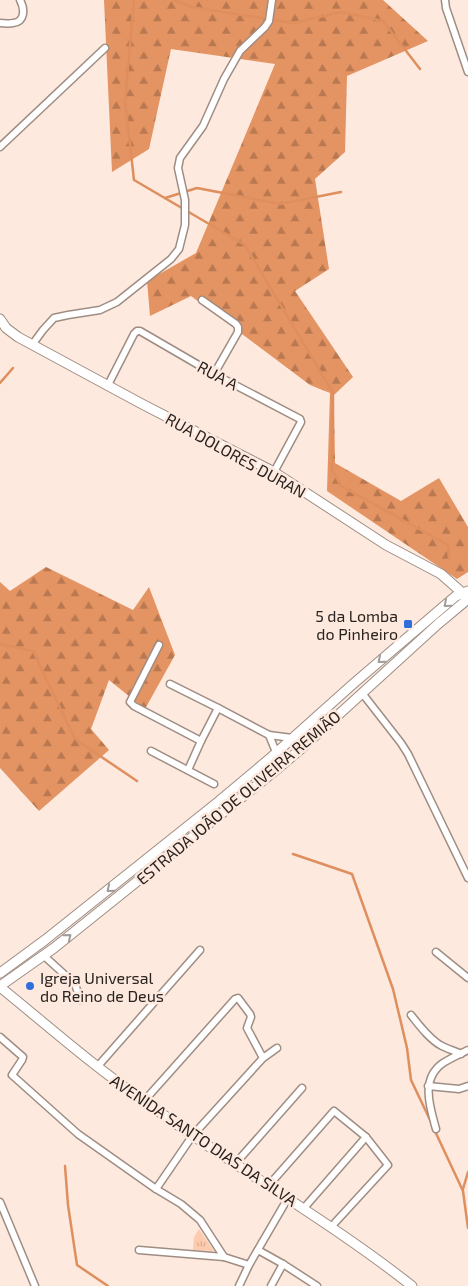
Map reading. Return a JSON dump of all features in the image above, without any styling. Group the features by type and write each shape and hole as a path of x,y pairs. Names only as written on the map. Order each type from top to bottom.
{"main road":[{"name":"RUA DOLORES DURAN","path":"0,319 3,330 274,472 386,545 441,574 467,595"},
{"name":"ESTRADA JOÃO DE OLIVEIRA REMIÃO","path":"0,987 54,948 276,770 450,613 467,595"},
{"name":"ESTRADA JOÃO DE OLIVEIRA REMIÃO","path":"0,973 45,940 218,802 450,601 467,595"},
{"path":"292,738 301,742 302,748"},
{"path":"45,940 54,948"},
{"name":"AVENIDA SANTO DIAS DA SILVA","path":"0,987 144,1101 378,1259 412,1286"}],"street":[{"path":"0,23 12,24 20,20 24,10 20,0"},
{"path":"32,345 54,318 100,310 117,302 172,259 179,249 185,225 185,200 178,168 180,158 203,126 227,72 240,51 269,22 272,0"},
{"path":"445,0 468,72"},
{"path":"0,147 105,48"},
{"path":"202,300 238,327 238,332 214,374"},
{"name":"RUA A","path":"108,385 134,334 140,332 214,374 300,419 301,422 274,472"},
{"path":"159,645 130,702 134,706 201,741"},
{"path":"170,684 269,735 292,738"},
{"path":"362,693 408,754 468,878"},
{"path":"188,770 218,708"},
{"path":"269,735 276,752"},
{"path":"151,751 214,784"},
{"path":"98,1066 200,950"},
{"path":"436,952 468,978"},
{"path":"43,955 75,984 80,1000"},
{"path":"144,1101 234,1000 238,998 250,1014 251,1017 247,1028 262,1058"},
{"path":"411,1015 433,1040 441,1046 461,1054"},
{"path":"0,1037 23,1057 12,1075 78,1134 156,1189 181,1204 200,1220 224,1257"},
{"path":"156,1189 193,1135 262,1058 277,1048"},
{"path":"436,1129 428,1101 428,1086 435,1070 443,1063 468,1050"},
{"path":"428,1086 459,1089 468,1086"},
{"path":"235,1164 302,1088"},
{"path":"269,1185 334,1111 366,1137 388,1165 331,1227"},
{"path":"304,1208 366,1137"},
{"path":"239,1286 288,1198"},
{"path":"0,1202 35,1286"},
{"path":"139,1250 224,1257 249,1265"},
{"path":"258,1250 317,1286"},
{"path":"271,1286 283,1264"}],"green space":[{"path":"104,0 383,0 428,41 347,76 345,152 315,179 329,269 295,291 353,377 334,395 335,463 401,501 439,478 468,527 468,572 457,579 327,491 330,393 310,385 191,296 150,316 147,281 196,253 275,64 171,49 149,149 112,172"},
{"path":"46,567 133,610 149,587 175,655 145,709 109,680 91,729 109,750 39,811 0,768 0,582 10,591"},
{"path":"199,1229 214,1251 193,1250 194,1237"}],"waterway":[{"path":"134,0 125,101 134,180 245,245 333,393 332,470 341,486 448,545 449,560"},
{"path":"174,0 191,7 293,23 341,12 383,21 420,69"},
{"path":"165,198 197,188 280,204 341,192"},
{"path":"0,383 13,368"},
{"path":"0,644 33,651 75,739 137,781"},
{"path":"293,854 352,874 393,989 407,1048 411,1080 432,1124"},
{"path":"434,1129 463,1191 468,1228"},
{"path":"65,1166 68,1205 77,1265 108,1286"},
{"path":"463,1189 468,1172"}],"place":[{"name":"5 da Lomba do Pinheiro","path":"408,624"},
{"name":"Igreja Universal do Reino de Deus","path":"30,986"}]}
